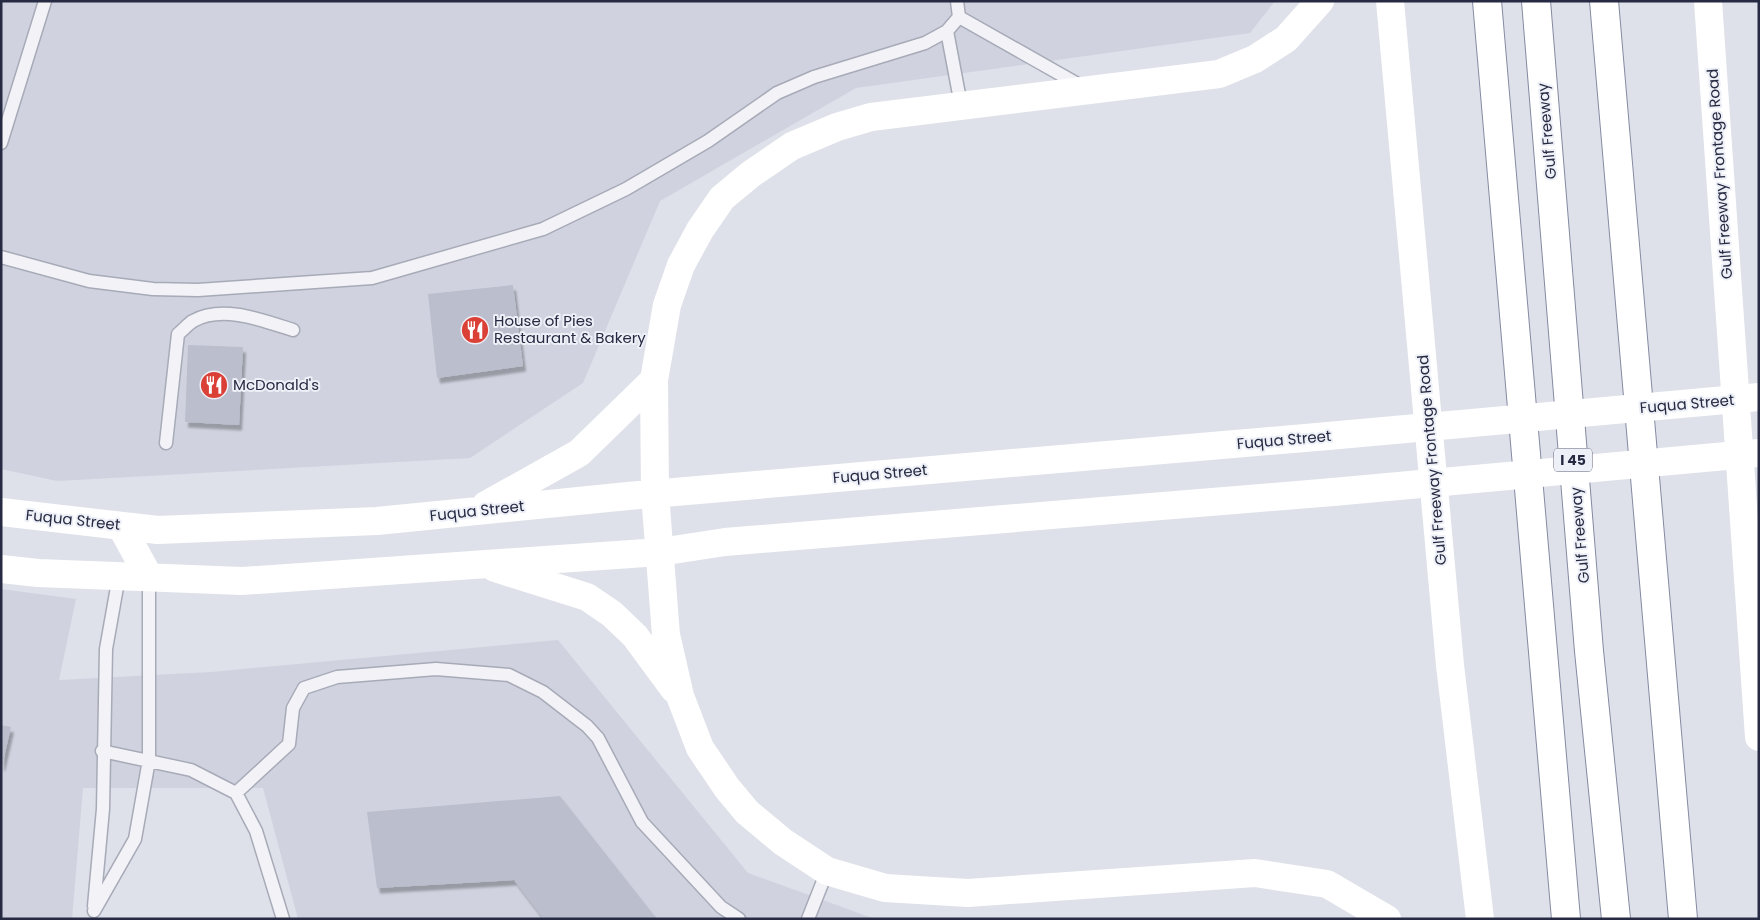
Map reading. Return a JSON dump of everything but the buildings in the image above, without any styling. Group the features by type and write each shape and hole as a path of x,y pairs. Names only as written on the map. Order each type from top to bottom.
{"main road":[{"path":"1320,1 1286,39 1255,59 1219,74 871,117 838,127 792,146 751,174 722,198 700,230 681,265 667,306 654,380 655,494 666,634 680,696 700,748 727,788 747,812 783,842 827,871 885,888 968,893 1255,873 1327,884 1387,919"},
{"name":"Gulf Freeway Frontage Road","path":"1390,1 1449,655 1480,919"},
{"path":"1487,1 1566,919"},
{"name":"Gulf Freeway","path":"1536,1 1589,651 1616,919"},
{"path":"1604,1 1684,919"},
{"name":"Gulf Freeway Frontage Road","path":"1708,1 1759,737"},
{"path":"474,512 579,453 654,380"},
{"name":"Fuqua Street","path":"1,512 158,530 377,522 655,494 1759,397"},
{"path":"1,569 38,573 242,581 660,552 725,542 1333,492 1759,454"},
{"path":"118,576 121,526"},
{"path":"121,526 149,578"},
{"path":"481,564 587,597 612,614 635,636 680,696"}],"lane":[{"path":"1,143 45,1"},
{"path":"1,257 89,281 153,289 198,290 372,278 543,229 626,189 708,141 777,94 814,77 925,43 947,31 959,17 957,1"},
{"path":"959,17 1088,90"},
{"path":"947,31 961,105"},
{"path":"166,443 178,334 194,320 216,314 250,317 293,330"},
{"path":"93,915 102,809 106,650 118,576"},
{"path":"93,915 135,839 149,760 149,578"},
{"path":"236,793 289,744 293,708 304,688 337,678 436,669 509,675 543,692 587,726 598,738 642,822 721,907 739,919"},
{"path":"102,751 191,770 236,793 256,831 283,919"},
{"path":"808,919 827,871"}],"shaded area":[{"path":"1,1 1275,1 1250,33 856,88 660,201 583,383 470,458 57,481 1,469"},
{"path":"1,589 76,599 59,680 211,672 558,640 748,873 875,919 298,919 263,788 83,788 72,919 1,919"}],"place":[{"name":"House of Pies Restaurant & Bakery","path":"475,330"},
{"name":"McDonald's","path":"214,385"}]}
